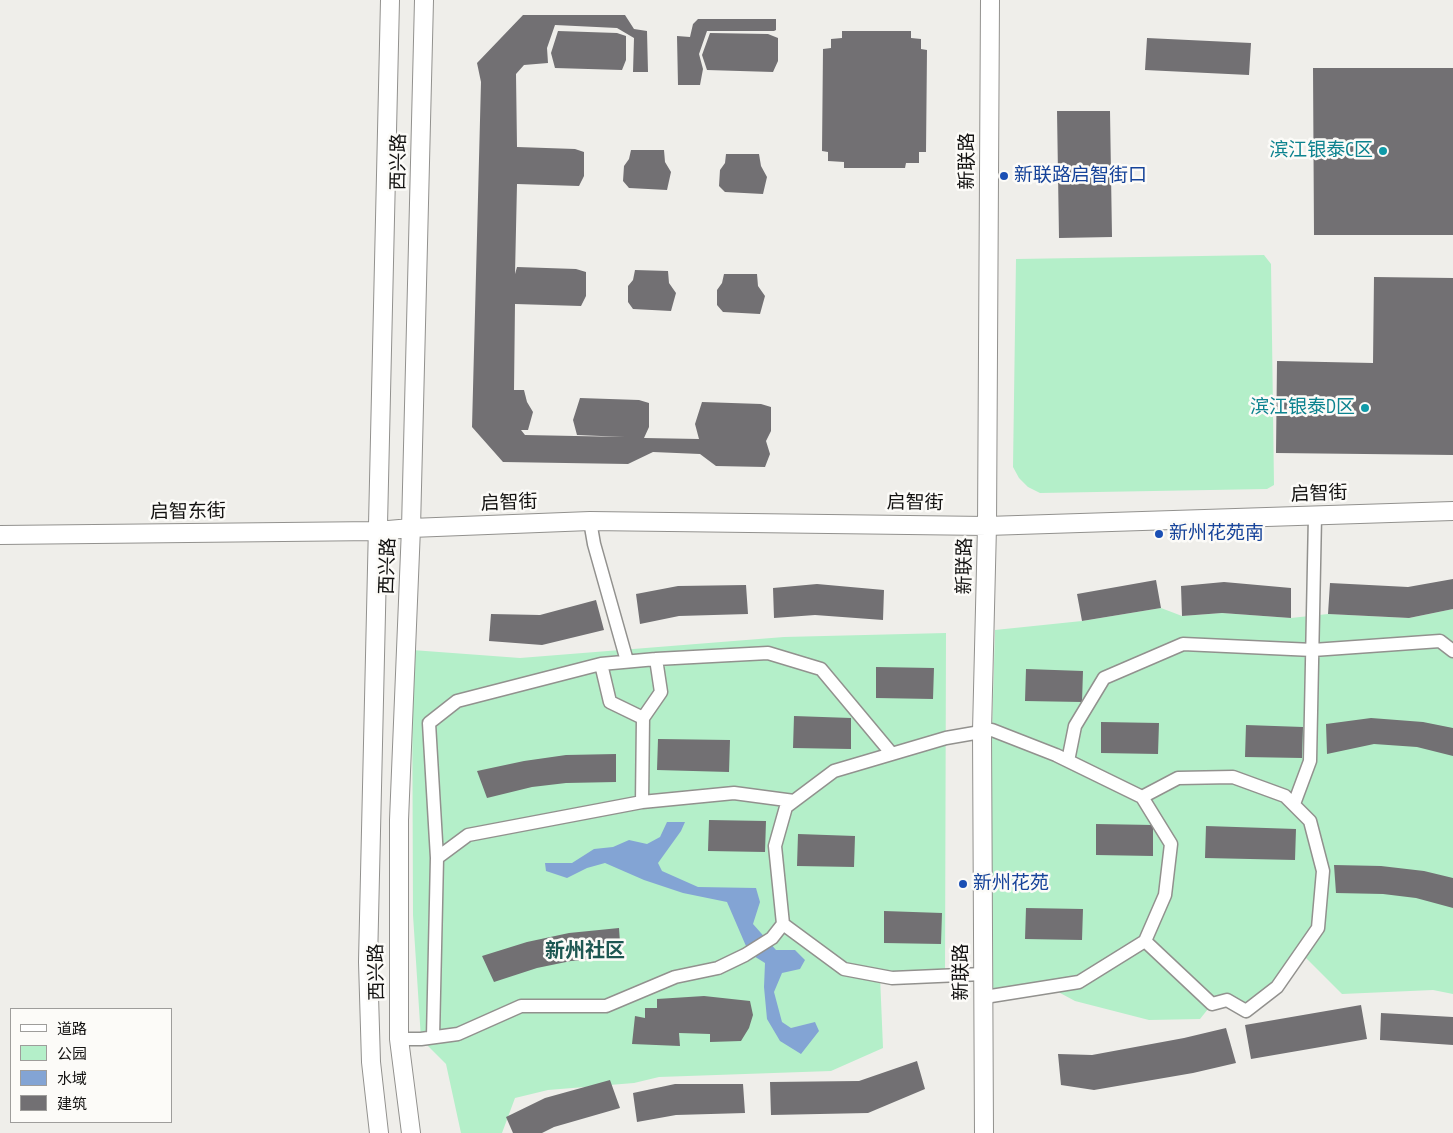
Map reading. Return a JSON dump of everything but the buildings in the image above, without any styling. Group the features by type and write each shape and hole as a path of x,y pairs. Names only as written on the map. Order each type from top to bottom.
{"street":[{"name":"西兴路","path":"379,1133 371,1062 368,962 390,0"},
{"name":"西兴路","path":"411,1133 399,1039 399,820 411,528 424,0"},
{"name":"新联路","path":"984,1133 982,731 987,526 990,0"},
{"name":"启智街","path":"377,531 590,521 987,526 1453,511"},
{"path":"1294,804 1310,761 1315,516"},
{"path":"590,521 594,544 628,661"},
{"name":"启智东街","path":"0,535 377,531"},
{"path":"1068,761 1075,726 1104,678 1184,644 1313,650 1440,641 1453,651"},
{"path":"433,1037 437,858 430,723 458,701 601,664 768,653 821,670 892,754"},
{"path":"642,802 643,718 662,692 656,659"},
{"path":"601,664 610,702 643,718"},
{"path":"399,1039 458,1034 521,1006 606,1006 675,977 718,968 745,955 772,938 783,924 775,846 786,807 834,771 946,738 992,730 1068,761 1142,797 1171,844 1165,895 1145,941 1079,982 991,996 983,1001"},
{"path":"1142,797 1178,778 1233,777 1285,796 1310,821 1323,871 1318,928 1277,987 1246,1011 1227,1000 1212,1004 1145,941"},
{"path":"437,858 468,835 642,802 734,793 794,801"},
{"path":"783,924 844,969 892,978 983,974"}],"green space":[{"path":"1264,255 1271,264 1274,485 1267,489 1040,493 1028,487 1019,478 1013,467 1016,259"},
{"path":"1161,608 1182,616 1222,613 1291,618 1328,614 1409,618 1453,609 1453,994 1433,990 1342,994 1301,953 1246,1011 1227,1000 1212,1004 1200,1019 1149,1020 1075,1001 1049,987 991,996 992,730 995,630 1082,621"},
{"path":"946,633 945,976 880,976 883,1048 831,1071 659,1077 634,1083 548,1090 515,1098 502,1133 461,1133 446,1064 421,1039 413,915 412,650 520,658 784,637"}],"water":[{"path":"667,822 685,822 681,831 658,863 662,871 698,887 756,888 760,902 753,924 776,950 795,950 805,960 800,969 782,973 774,992 782,1022 791,1028 815,1022 819,1031 801,1054 780,1041 767,1019 764,987 765,963 749,953 727,902 683,893 644,880 605,863 587,868 567,878 546,871 545,863 572,863 594,849 613,847 629,840 647,844 660,837"}],"place":[{"name":"滨江银泰C区","path":"1383,151"},
{"name":"新联路启智街口","path":"1004,176"},
{"name":"滨江银泰D区","path":"1365,408"},
{"name":"新州花苑南","path":"1159,534"},
{"name":"新州花苑","path":"963,884"}],"district":[{"name":"新州社区","path":"585,951"}]}
